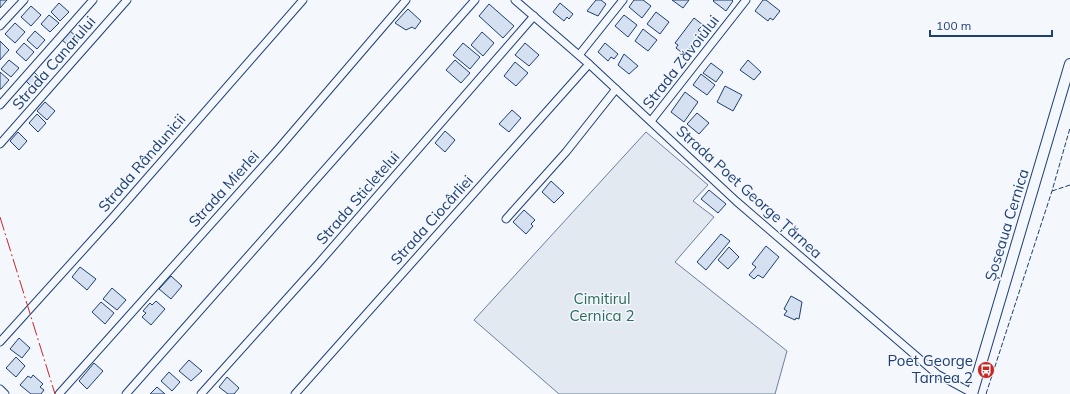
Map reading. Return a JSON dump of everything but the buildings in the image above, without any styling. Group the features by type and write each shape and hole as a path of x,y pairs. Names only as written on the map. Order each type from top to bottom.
{"main road":[{"name":"Șoseaua Cernica","path":"972,393 1070,64"}],"street":[{"path":"0,26 24,0"},
{"path":"0,105 92,0"},
{"name":"Strada Canarului","path":"0,144 127,0"},
{"name":"Strada Rândunicii","path":"0,342 113,217 303,0"},
{"name":"Strada Mierlei","path":"59,394 279,148 406,0"},
{"path":"126,394 475,0"},
{"name":"Strada Poet George Țărnea","path":"515,0 589,64 736,201 937,374 972,393"},
{"path":"579,55 623,0"},
{"name":"Strada Zăvoiului","path":"651,121 746,0"},
{"name":"Strada Sticletelui","path":"201,394 323,258 534,16"},
{"name":"Strada Ciocârliei","path":"295,394 589,64"},
{"path":"506,218 566,152 616,89"},
{"path":"0,390 5,394"}],"green space":[{"name":"Cimitirul Cernica 2","path":"646,132 708,185 693,201 714,217 675,262 787,351 775,394 559,394 474,320"}],"fence":[{"path":"986,394 1052,191 1070,128"},
{"path":"1052,191 1070,185"}],"power":[{"path":"0,217 55,394"}],"place":[{"name":"Poet George Tarnea 2","path":"986,370"}]}
